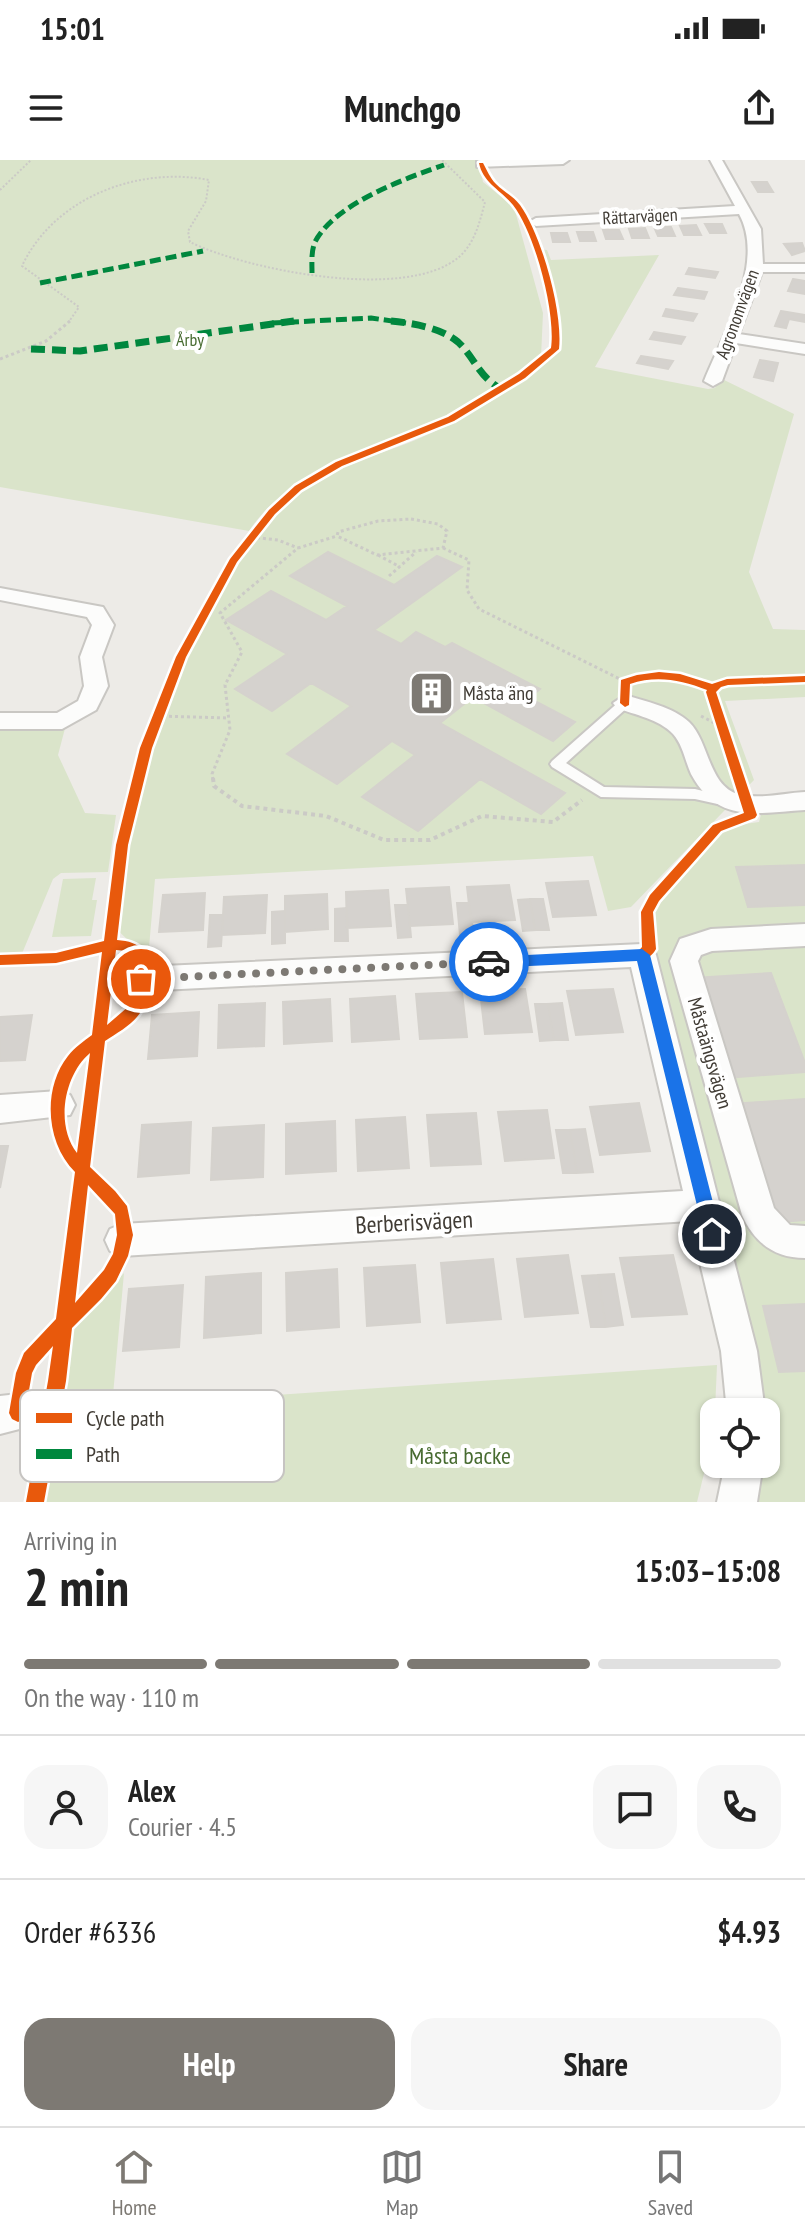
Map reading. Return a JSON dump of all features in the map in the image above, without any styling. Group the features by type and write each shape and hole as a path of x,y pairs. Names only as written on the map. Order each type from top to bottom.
{"street":[{"path":"481,162 563,160"},
{"name":"Agronomvägen","path":"713,381 756,268 757,241 716,160"},
{"name":"Rättarvägen","path":"536,222 743,210"},
{"path":"756,268 805,268"},
{"path":"728,337 805,349"},
{"path":"0,594 95,612 103,625 91,657 96,686 88,705 62,721 0,721"},
{"path":"633,687 687,734 708,786 722,800 739,804 805,801"},
{"name":"Måstaängsvägen","path":"805,935 711,940 690,947 684,961 759,1215 772,1234 791,1242 805,1242"},
{"path":"141,979 642,955 739,1351 744,1398"},
{"path":"0,1109 59,1105"},
{"name":"Berberisvägen","path":"122,1240 705,1205"},
{"path":"737,1502 741,1478"}],"lane":[{"path":"633,687 557,764 591,788 627,794 695,794 722,800"}],"path":[{"path":"0,190 31,160"},
{"path":"197,173 209,180 210,191 204,209 188,231 190,242 203,251 275,269 363,280 386,279 428,273 450,264 467,250 477,233 485,202 442,160"},
{"path":"0,359 31,349 61,331 79,307 40,283 22,266 32,239 57,212 127,176"},
{"path":"443,548 447,531 438,523 427,520 368,521 338,532 337,536 298,548 270,574 229,602 220,613 242,652 225,685 230,730 211,781 227,798 259,810 340,819 384,840 430,840 482,816 553,822 582,801 591,788"},
{"path":"242,549 259,526"},
{"path":"337,536 400,567"},
{"path":"251,537 278,540 298,548"},
{"path":"377,555 443,548 469,560 467,590 479,609 633,687"},
{"path":"389,576 417,550"},
{"path":"164,698 155,722 229,718"},
{"path":"716,711 725,739"},
{"path":"698,714 720,726"}],"green space":[{"name":"Årby","path":"0,160 478,160 483,182 514,207 543,313 541,357 452,414 305,480 265,511 249,531 0,487"},
{"path":"534,249 547,250 551,260 659,255 595,367 708,389 715,388 720,378 794,414 749,572 773,629 805,630 805,697 725,701 754,780 631,907 608,911 593,856 155,879 148,959 111,924 119,870 144,762 161,708 207,606 236,559 282,503 297,492 332,471 448,425 515,386 548,356 555,343 556,320"},
{"path":"68,717 58,755 85,813 116,815 108,872 61,873 53,879 21,956 0,956 0,721"},
{"path":"805,810 805,1502 757,1502 760,1478 780,1478 780,1398 756,1398 643,924 651,901 730,826 759,822 762,811"},
{"path":"96,878 92,900 97,900 91,936 52,937 63,879"},
{"path":"124,1273 113,1390 55,1390 64,1336"},
{"name":"Måsta backe","path":"717,1365 716,1398 700,1398 700,1478 703,1478 697,1502 37,1502 40,1482 284,1482 284,1394"}],"building":[{"path":"752,182 767,182 773,192 758,192"},
{"path":"705,224 722,224 726,233 710,233"},
{"path":"696,225 701,235 684,235 680,226"},
{"path":"654,227 671,227 675,236 658,236"},
{"path":"645,228 649,238 632,238 629,229"},
{"path":"603,230 619,230 623,239 606,239"},
{"path":"577,232 593,232 596,241 580,241"},
{"path":"551,233 567,233 570,242 553,242"},
{"path":"802,243 805,251 792,255 784,244"},
{"path":"689,268 718,272 715,278 686,274"},
{"path":"793,279 805,281 805,294 788,291"},
{"path":"678,288 707,292 704,299 674,295"},
{"path":"666,309 697,314 693,321 663,316"},
{"path":"781,311 805,315 805,322 789,319 786,328 775,326"},
{"path":"654,332 685,337 681,344 650,339"},
{"path":"641,356 673,361 668,369 637,363"},
{"path":"760,360 778,363 773,381 754,377"},
{"name":"Måsta äng","path":"328,552 394,585 437,556 462,567 374,630 401,644 416,632 445,647 452,643 540,689 529,698 575,722 553,741 473,697 440,723 565,793 541,814 480,779 418,831 362,797 415,755 392,741 337,784 287,754 351,706 311,683 272,711 235,689 287,654 226,620 271,591 326,620 347,606 290,576"},
{"path":"805,865 805,905 748,907 736,867"},
{"path":"588,881 596,915 553,917 546,883"},
{"path":"509,885 515,920 471,922 467,887"},
{"path":"449,887 453,924 410,926 406,889"},
{"path":"388,890 391,926 347,928 346,892"},
{"path":"205,893 203,930 159,932 163,895"},
{"path":"327,894 328,929 285,932 285,896"},
{"path":"267,895 265,933 222,935 224,897"},
{"path":"530,899 535,930 523,931 518,900"},
{"path":"530,899 543,899 549,930 535,930"},
{"path":"457,903 469,903 474,934 460,935"},
{"path":"395,905 408,905 411,937 398,938"},
{"path":"347,908 348,941 335,941 335,909"},
{"path":"285,911 285,943 272,944 272,912"},
{"path":"210,915 223,915 221,946 208,947"},
{"path":"771,973 805,1063 805,1072 726,1078 695,978"},
{"path":"525,989 532,1032 485,1034 480,991"},
{"path":"613,989 623,1032 576,1035 567,991"},
{"path":"462,992 467,1037 420,1039 416,994"},
{"path":"395,996 399,1039 352,1042 350,999"},
{"path":"330,999 332,1041 284,1044 283,1002"},
{"path":"265,1003 264,1046 218,1048 219,1005"},
{"path":"562,1003 568,1040 554,1040 548,1004"},
{"path":"535,1004 548,1004 554,1040 540,1041"},
{"path":"199,1012 197,1056 148,1059 152,1015"},
{"path":"32,1015 25,1060 0,1061 0,1017"},
{"path":"805,1099 805,1220 768,1223 732,1104"},
{"path":"639,1103 650,1151 600,1155 590,1107"},
{"path":"547,1110 554,1158 505,1161 498,1112"},
{"path":"476,1113 481,1164 431,1166 427,1115"},
{"path":"405,1117 409,1168 358,1171 356,1120"},
{"path":"335,1121 336,1171 286,1174 286,1124"},
{"path":"191,1122 189,1173 138,1177 142,1125"},
{"path":"264,1125 263,1177 211,1180 213,1128"},
{"path":"585,1129 593,1172 577,1173 570,1130"},
{"path":"556,1130 570,1130 577,1173 563,1173"},
{"path":"0,1146 8,1146 0,1188"},
{"path":"568,1255 578,1313 525,1317 517,1259"},
{"path":"673,1255 687,1314 632,1317 620,1258"},
{"path":"493,1259 501,1319 447,1323 441,1263"},
{"path":"415,1265 420,1322 367,1326 364,1268"},
{"path":"337,1269 339,1327 287,1331 286,1273"},
{"path":"261,1273 261,1333 204,1338 206,1277"},
{"path":"614,1274 623,1325 606,1327 598,1275"},
{"path":"598,1275 606,1327 591,1327 582,1276"},
{"path":"183,1285 179,1347 123,1351 129,1289"},
{"path":"805,1304 805,1371 779,1372 763,1306"}],"marked path":[{"path":"312,273 315,242 336,218 372,195 444,165"},
{"path":"40,283 203,251"},
{"path":"31,349 80,351 270,323 322,318 371,318 415,324 452,338 480,374 501,389"}],"cycle path":[{"path":"55,1390 122,845 146,748 181,657 233,561 272,512 298,488 339,464 451,419 522,376 555,349 557,337 551,298 531,234 517,206 494,185 481,164"},
{"path":"625,703 625,682 648,676 680,677 713,688"},
{"path":"642,955 649,949 647,912 654,898 717,828 751,815 711,692 717,685 727,682 805,679"},
{"path":"0,960 56,958 118,945 135,949 143,969 135,1009 73,1060 65,1074 59,1100 58,1121 67,1151 122,1211 125,1235 120,1256 96,1293 30,1359 21,1390"},
{"path":"18,1413 20,1400"},
{"path":"35,1502 39,1482"}],"way so far":[{"path":"141,979 489,962"}],"place":[{"name":"Måsta äng","path":"432,693"}],"route":[{"path":"489,962 642,955 712,1234"}]}
